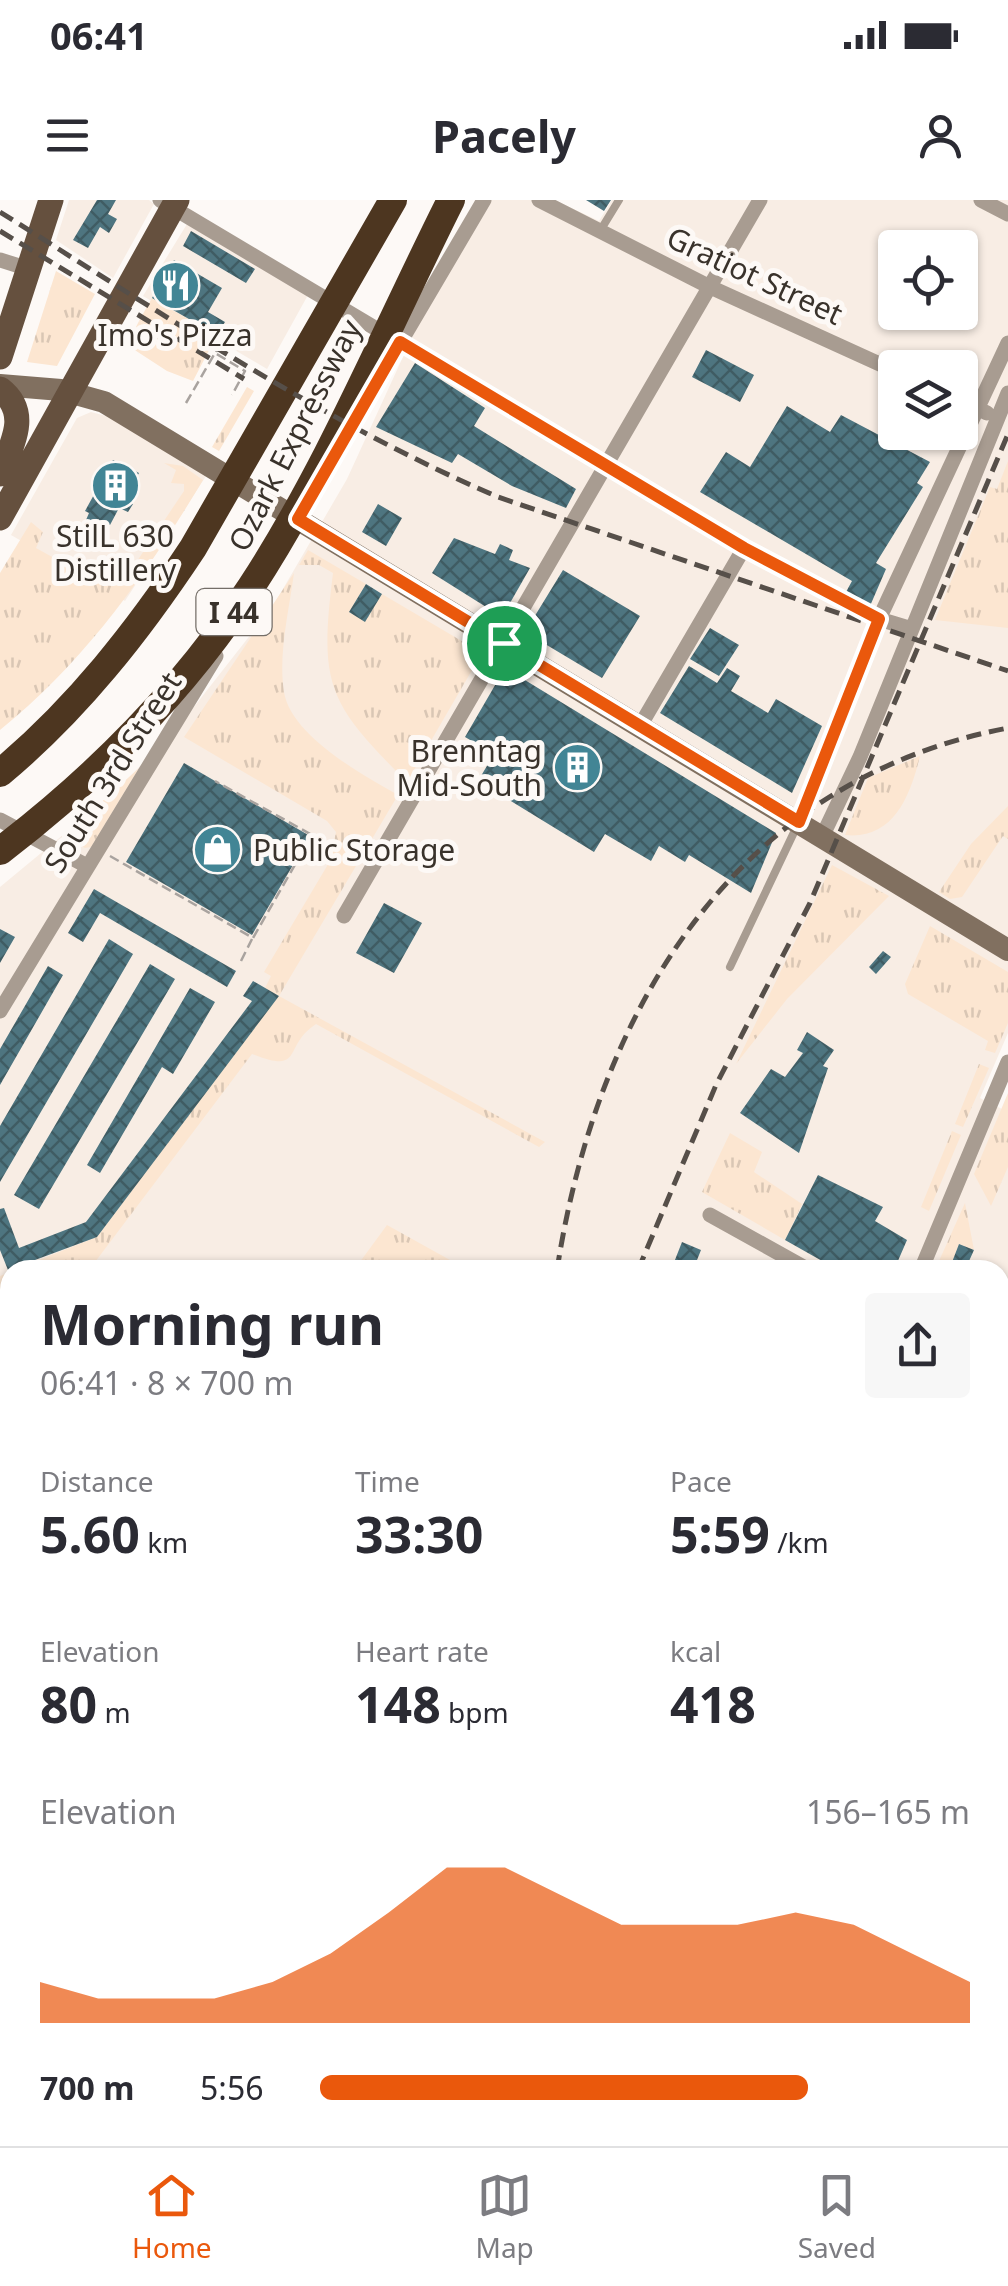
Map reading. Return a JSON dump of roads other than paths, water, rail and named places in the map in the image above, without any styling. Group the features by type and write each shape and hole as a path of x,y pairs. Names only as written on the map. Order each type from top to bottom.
{"highway":[{"name":"Ozark Expressway","path":"0,773 81,696 138,628 193,548 393,200"},
{"name":"Ozark Expressway","path":"0,851 122,745 223,628 316,475 451,200"},
{"path":"0,747 81,696"}],"main road":[{"path":"0,357 51,200"},
{"path":"0,518 170,202"},
{"path":"0,387 16,406 18,424 0,474"}],"street":[{"name":"South 3rd Street","path":"0,1011 298,519 484,200"},
{"name":"Gratiot Street","path":"539,200 708,286 878,362"},
{"path":"344,916 760,200"},
{"path":"981,200 1008,214"},
{"path":"170,202 744,548 879,619 912,629"},
{"path":"0,260 29,269"},
{"path":"999,419 978,408 1008,343"},
{"path":"0,387 70,392 104,402 1008,950"},
{"path":"822,836 1008,393"},
{"path":"799,822 879,619 958,450"},
{"path":"640,726 744,548"},
{"path":"0,820 87,866"},
{"path":"926,1260 1008,1062"},
{"path":"710,1215 790,1260"}],"lane":[{"path":"600,231 619,200"},
{"path":"730,968 799,822"}],"railway":[{"path":"0,212 306,400 498,497 1008,671"},
{"path":"0,231 244,379"},
{"path":"642,1260 716,1085 810,903 1008,434"},
{"path":"559,1260 577,1174 606,1083 645,998 695,921 755,854 828,798 912,756 1008,728"}],"place":[{"name":"Imo's Pizza","path":"175,285"},
{"name":"StilL 630 Distillery","path":"115,486"},
{"name":"Brenntag Mid-South","path":"577,767"},
{"name":"Public Storage","path":"218,849"}]}
